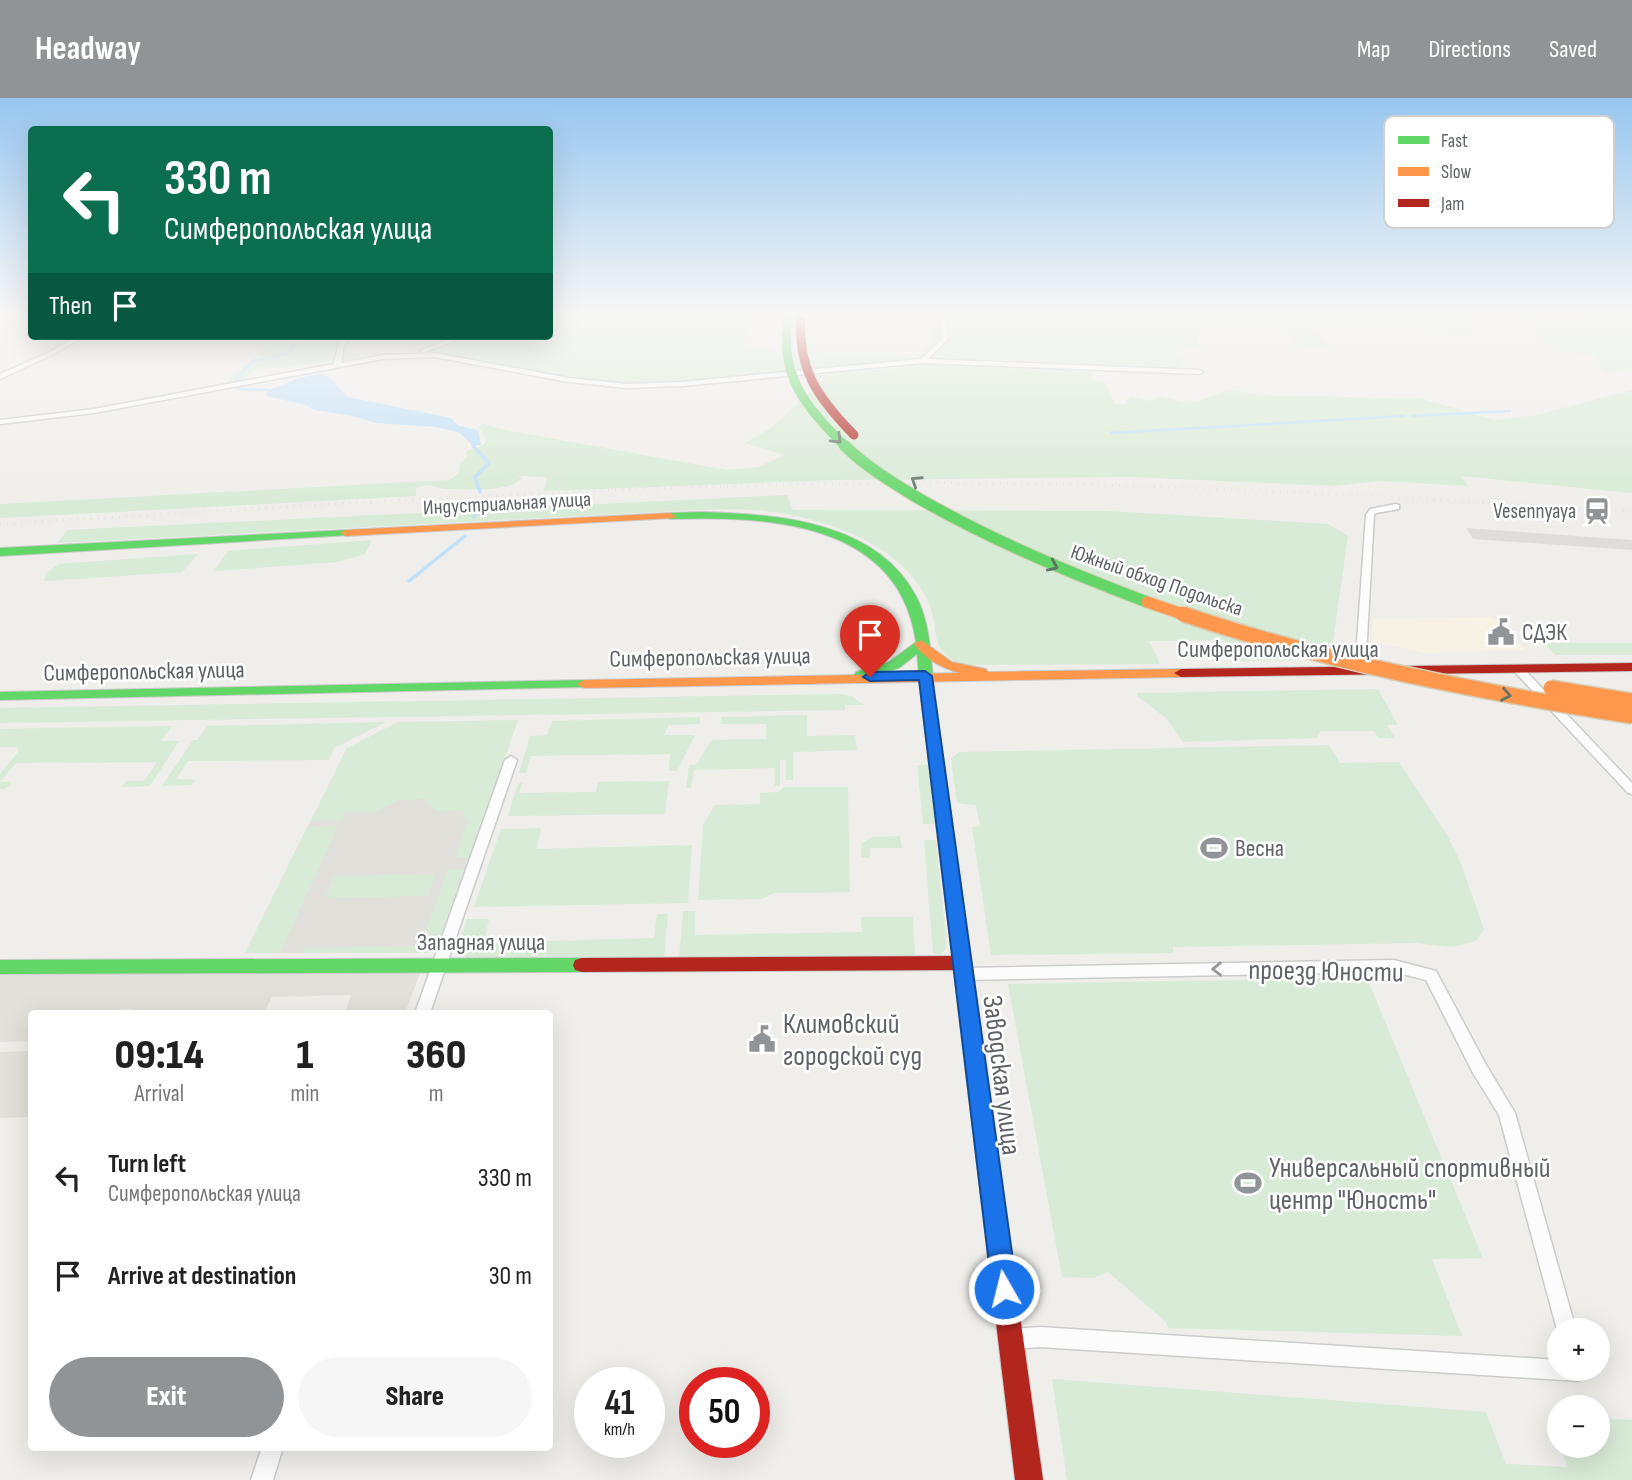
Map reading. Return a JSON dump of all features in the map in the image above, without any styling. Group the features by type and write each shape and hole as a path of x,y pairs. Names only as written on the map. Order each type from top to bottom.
{"main road":[{"name":"Южный обход Подольска","path":"791,379 822,425 845,447 908,493 999,542 1139,600 1276,643 1431,680 1632,716"},
{"name":"Южный обход Подольска","path":"808,379 839,421 891,466 963,509 1014,534 1150,589 1279,630 1428,665 1632,701"},
{"name":"Индустриальная улица","path":"0,552 669,515 739,515 770,519 830,533 879,559 895,574 909,593 915,609 926,681"},
{"path":"843,677 877,673 902,663 921,644 934,661 949,667 1018,675"},
{"name":"Симферопольская улица","path":"0,704 926,681 1522,673 1632,667"},
{"name":"Симферопольская улица","path":"0,695 318,691 843,677 926,681 1018,675 1367,671 1632,675"},
{"name":"Заводская улица","path":"926,681 1029,1480"},
{"name":"Западная улица","path":"0,967 440,965 964,968"}],"street":[{"path":"0,422 94,411 268,379"},
{"path":"566,379 627,386 729,379"},
{"path":"1367,671 1362,664 1362,656 1370,515 1373,511 1396,507"},
{"path":"1522,673 1632,790"},
{"path":"423,1010 511,760"},
{"name":"проезд Юности","path":"964,968 1394,966 1431,975 1479,1068 1507,1113 1563,1318"},
{"path":"1011,1339 1041,1337 1547,1369"},
{"path":"262,1480 272,1451"}],"shaded area":[{"path":"1466,528 1632,540 1632,550 1473,539"},
{"path":"1492,617 1526,650 1424,653 1372,641 1373,619"},
{"path":"510,744 434,953 245,953 347,748"},
{"path":"421,971 406,1010 346,1010 351,995 272,997 266,1010 28,1010 28,1041 0,1042 0,975"},
{"path":"28,1051 28,1117 0,1118 0,1052"}],"green space":[{"path":"590,379 709,379 673,383 629,384"},
{"path":"824,379 1093,379 1105,382 1115,404 1125,404 1130,396 1152,401 1159,396 1183,402 1201,400 1230,389 1266,395 1423,399 1495,420 1533,416 1632,390 1632,493 1461,476 1468,486 1380,481 1335,486 1129,477 837,480 544,491 547,477 517,476 522,478 516,483 498,488 448,489 425,485 416,488 416,496 0,518 0,504 449,480 459,474 460,463 467,457 466,451 486,442 483,432 478,428 482,423 500,429 727,470 758,467 784,455 745,443 771,428"},
{"path":"787,495 793,510 1109,511 1328,524 1348,536 1332,648 1285,649 1292,660 1237,661 1224,640 1149,641 1160,664 962,665 943,651 936,637 927,599 916,580 901,564 883,551 843,530 801,517 759,510 694,510 57,543 68,530"},
{"path":"372,540 365,554 337,562 214,571 228,551"},
{"path":"198,554 182,572 44,581 46,573 59,564"},
{"path":"1543,643 1632,643 1632,655 1556,655"},
{"path":"1378,689 1398,725 1387,725 1395,738 1378,738 1373,731 1321,731 1317,738 1183,742 1166,718 1137,696 1138,693"},
{"path":"841,694 851,696 864,705 845,705 845,710 0,723 0,708"},
{"path":"807,715 807,736 855,735 857,750 793,752 793,780 786,780 786,760 780,760 780,786 775,786 774,768 694,770 691,788 686,788 689,765 697,764 711,740 766,739 766,724 720,724 722,717"},
{"path":"700,717 700,724 669,725 664,735 695,735 677,771 669,771 670,754 531,756 526,773 519,773 530,736 547,735 552,721"},
{"path":"518,720 469,858 455,857 468,819 462,818 464,811 437,811 425,799 399,800 375,812 346,812 341,820 311,821 347,748 398,722"},
{"path":"386,722 334,748 329,760 188,761 176,779 195,780 191,785 162,786 193,740 198,740 207,726"},
{"path":"172,726 161,741 179,741 150,786 122,787 126,781 144,781 157,762 16,763 0,782 0,774 19,751 16,747 0,747 0,729"},
{"name":"Весна","path":"1329,745 1340,763 1399,762 1447,835 1460,861 1484,929 1476,941 1453,947 1414,943 1173,947 1173,953 991,955 972,827 980,826 976,805 957,803 951,759 959,752"},
{"path":"917,765 928,765 936,824 923,824"},
{"path":"669,781 665,814 508,816 518,783 522,783 519,793 596,792 598,782"},
{"path":"0,782 12,782 5,789 0,789"},
{"path":"784,787 848,787 850,892 774,893 762,899 698,900 703,825 715,805 760,804 760,793 778,792"},
{"path":"338,826 280,953 245,953 307,827"},
{"path":"541,828 537,849 692,845 688,903 474,907 501,829"},
{"path":"900,836 902,848 870,848 869,858 861,858 861,844 872,837"},
{"path":"924,840 936,840 947,947 942,954 933,954"},
{"path":"448,869 465,869 434,953 302,953 304,948 420,946"},
{"path":"435,874 428,896 325,898 334,876"},
{"path":"683,911 695,911 695,935 862,932 861,917 913,917 915,955 679,958"},
{"path":"657,914 668,914 664,958 467,959 457,949 467,919 489,919 484,943 654,938"},
{"name":"Универсальный спортивный центр \"Юность\"","path":"1367,978 1483,1258 1432,1259 1462,1336 1168,1328 1166,1322 1108,1272 1093,1278 1062,1277 1008,984"},
{"path":"1052,1379 1486,1412 1506,1464 1568,1467 1565,1458 1610,1458 1610,1419 1632,1420 1632,1480 1067,1480"}],"water":[{"path":"295,379 331,379 348,397 451,418 459,426 478,430 481,445 473,446 460,433 437,427 376,423 314,410 306,405 266,396 269,390"}],"waterway":[{"path":"237,389 269,390"},
{"path":"1413,416 1510,411"},
{"path":"1111,433 1404,416"},
{"path":"473,446 489,463 475,477 480,492"},
{"path":"474,517 478,508"},
{"path":"409,581 465,536"}],"railway":[{"path":"0,524 548,493 877,483 1066,484 1255,490 1632,512"}],"traffic: fast":[{"path":"792,379 813,415 849,451 895,484 947,515 1002,542 1147,602"},
{"path":"670,516 769,519 838,536 869,551 893,571 911,598 921,634 928,698"},
{"path":"0,552 346,533"},
{"path":"861,675 894,665 921,644"},
{"path":"0,696 584,684"},
{"path":"0,967 582,965"}],"traffic: slow":[{"path":"346,533 670,516"},
{"path":"1147,602 1266,640 1387,671 1509,696 1632,716"},
{"path":"921,644 934,657 948,665 981,672"},
{"path":"584,684 1181,673"},
{"path":"1551,688 1632,701"},
{"path":"928,698 989,1173"}],"traffic: jam":[{"path":"810,379 829,409 854,435"},
{"path":"1181,673 1632,667"},
{"path":"582,965 963,963"},
{"path":"989,1173 1029,1480"}],"place":[{"name":"Vesennyaya","path":"1597,511"},
{"name":"СДЭК","path":"1501,632"},
{"name":"Весна","path":"1214,848"},
{"name":"Климовский городской суд","path":"762,1039"},
{"name":"Универсальный спортивный центр \"Юность\"","path":"1248,1183"}],"route":[{"path":"870,677 925,676 1004,1289"}]}
